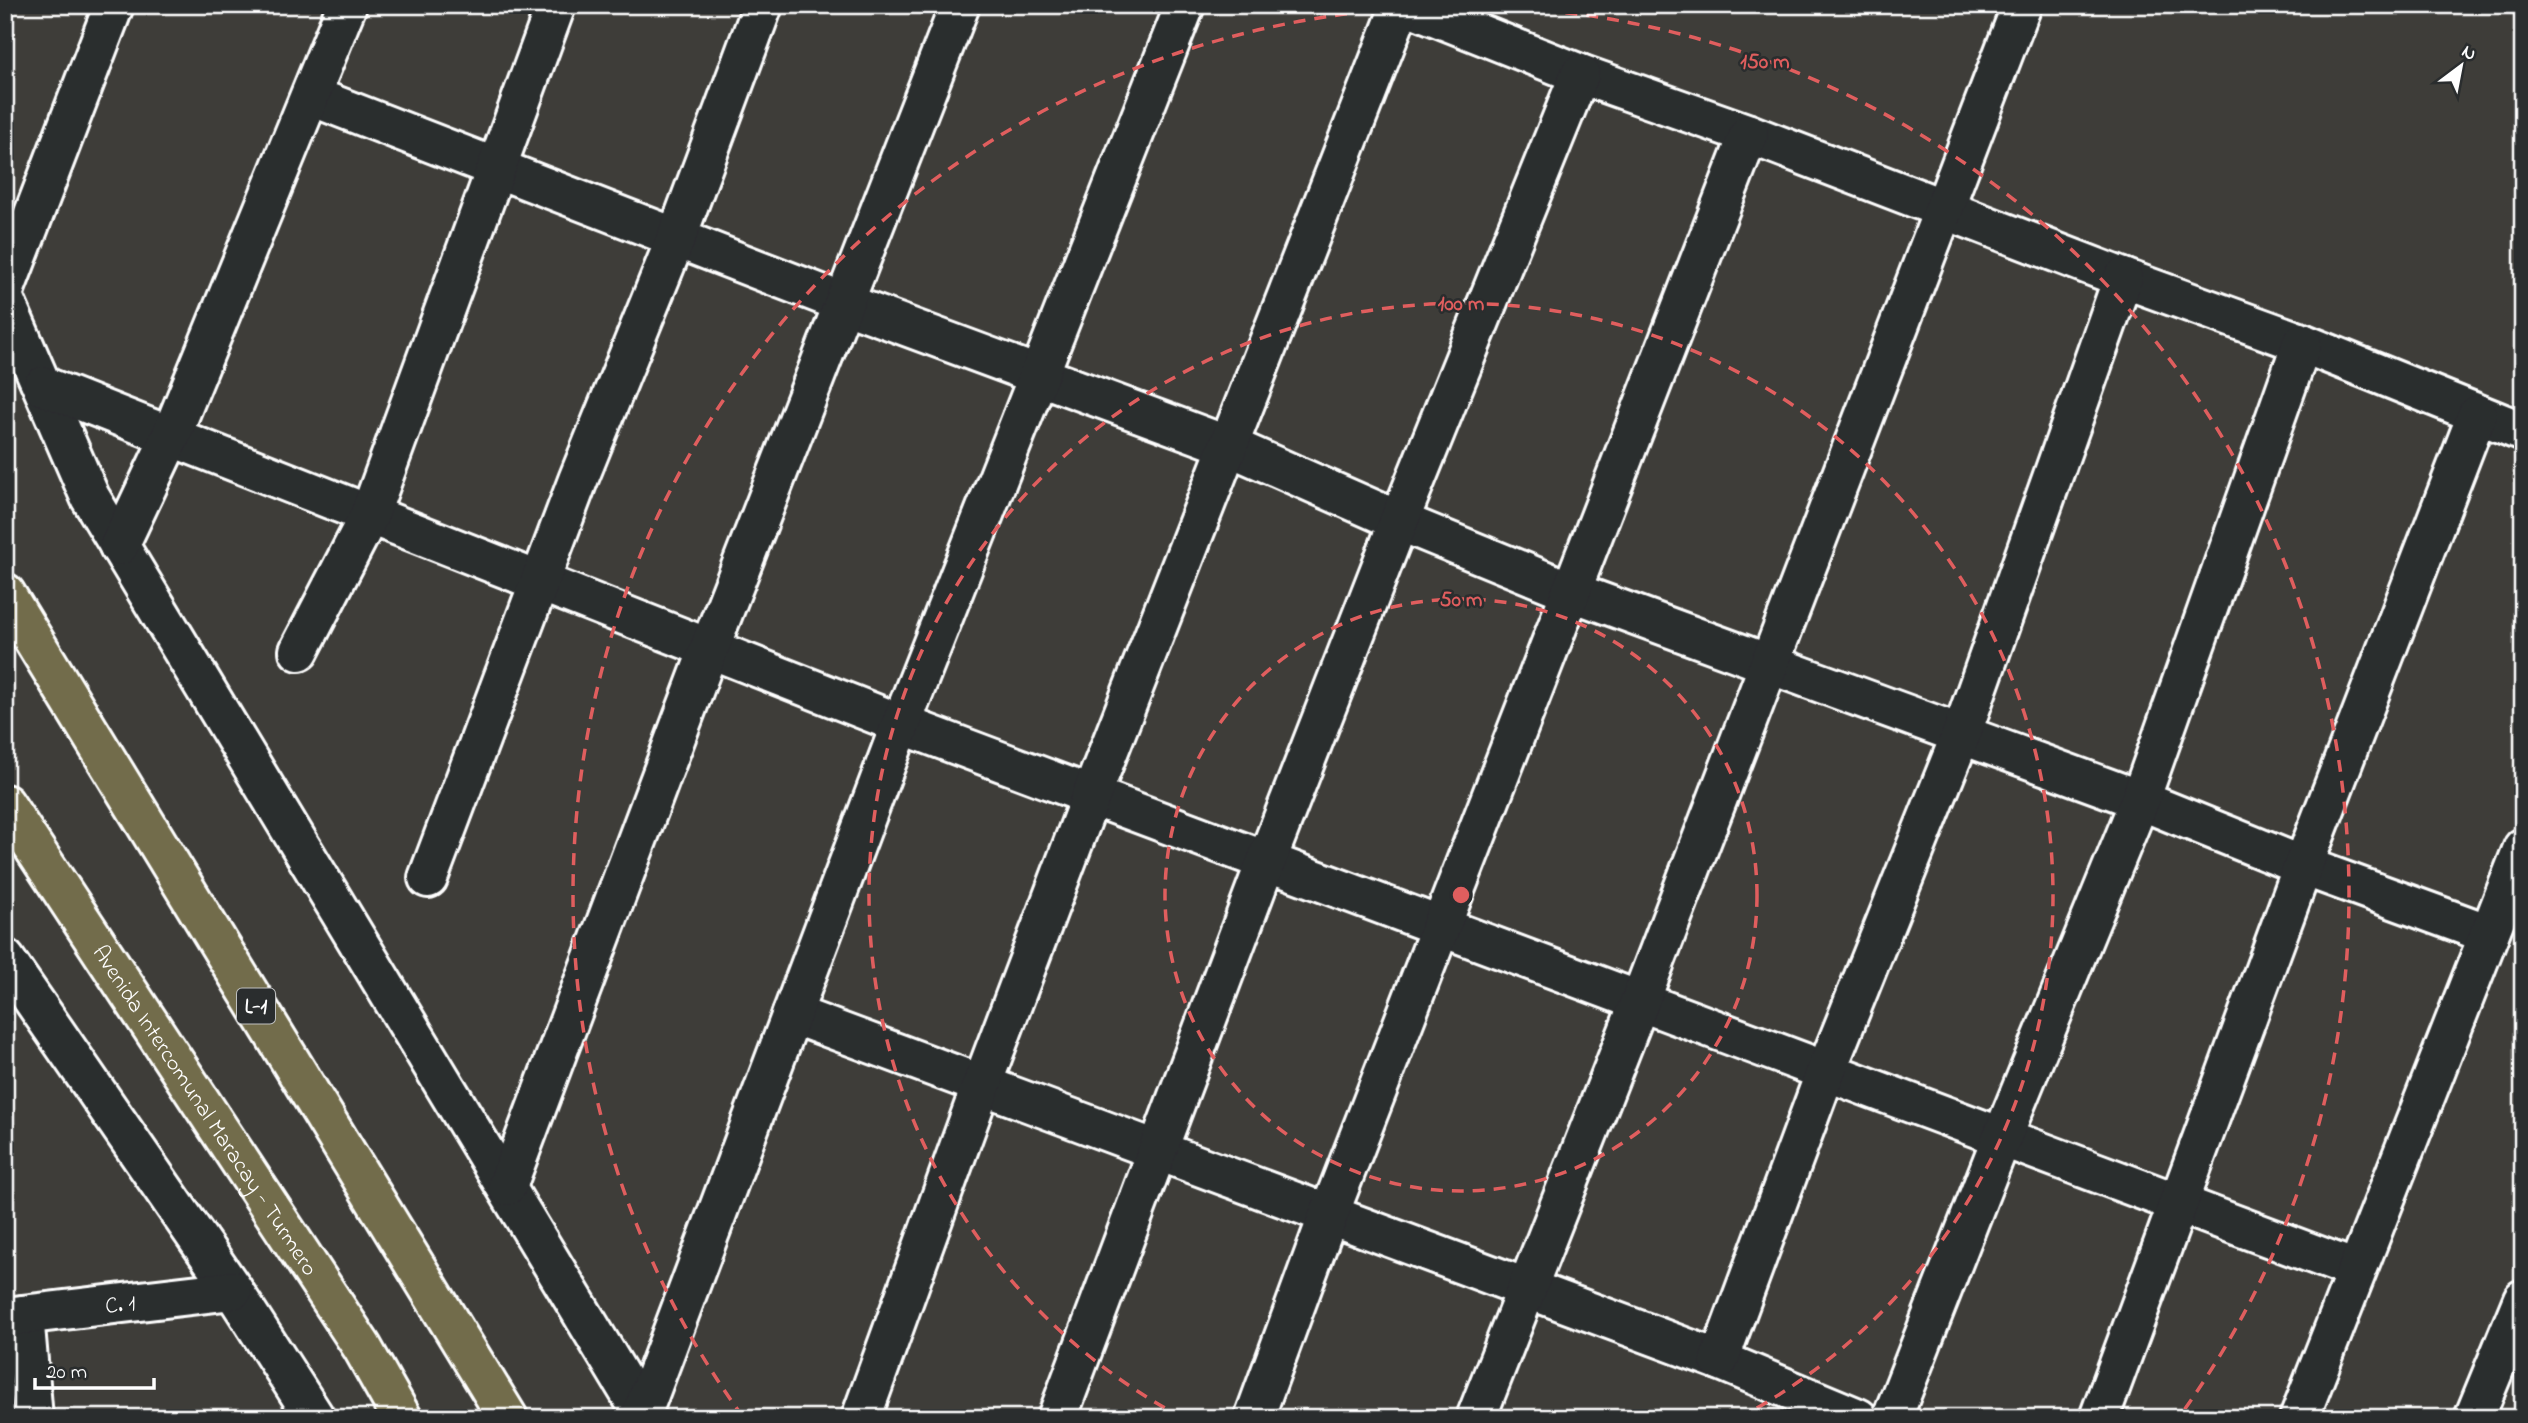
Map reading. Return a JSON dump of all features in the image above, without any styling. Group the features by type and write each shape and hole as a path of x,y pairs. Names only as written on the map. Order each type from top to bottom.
{"main road":[{"name":"L-1","path":"5,593 508,1418"},
{"name":"Avenida Intercomunal Maracay - Turmero","path":"5,804 362,1347 402,1418"}],"street":[{"path":"5,289 114,5"},
{"path":"119,546 170,438 347,5"},
{"path":"299,651 369,516 556,5"},
{"path":"428,878 578,480 677,236 763,5"},
{"path":"507,1186 709,649 960,5"},
{"path":"644,1415 901,724 1185,5"},
{"path":"861,1418 982,1084 1091,796 1402,5"},
{"path":"1407,5 1580,74 1749,134 2123,278 2302,343 2523,432"},
{"path":"1476,1418 1640,1001 2022,5"},
{"path":"1057,1418 1266,862 1399,521 1580,74"},
{"path":"311,96 844,303 1229,446 1399,521 1570,591 2140,800 2304,866 2489,934"},
{"path":"1254,1418 1329,1214 1443,928 1570,591 1749,134"},
{"path":"1719,1360 1826,1071 1961,735 2123,278"},
{"path":"5,301 90,498 644,1415"},
{"path":"1892,1418 2002,1137 2140,800 2302,343"},
{"path":"43,386 901,724 2356,1270"},
{"path":"2099,1418 2304,866 2477,415"},
{"path":"2299,1418 2523,848"},
{"path":"5,959 233,1290 315,1418"},
{"path":"792,1014 1719,1360 1858,1418"},
{"name":"C. 1","path":"15,1316 233,1290"},
{"path":"2474,1418 2516,1337 2523,1299"},
{"path":"15,1316 33,1418"}]}
